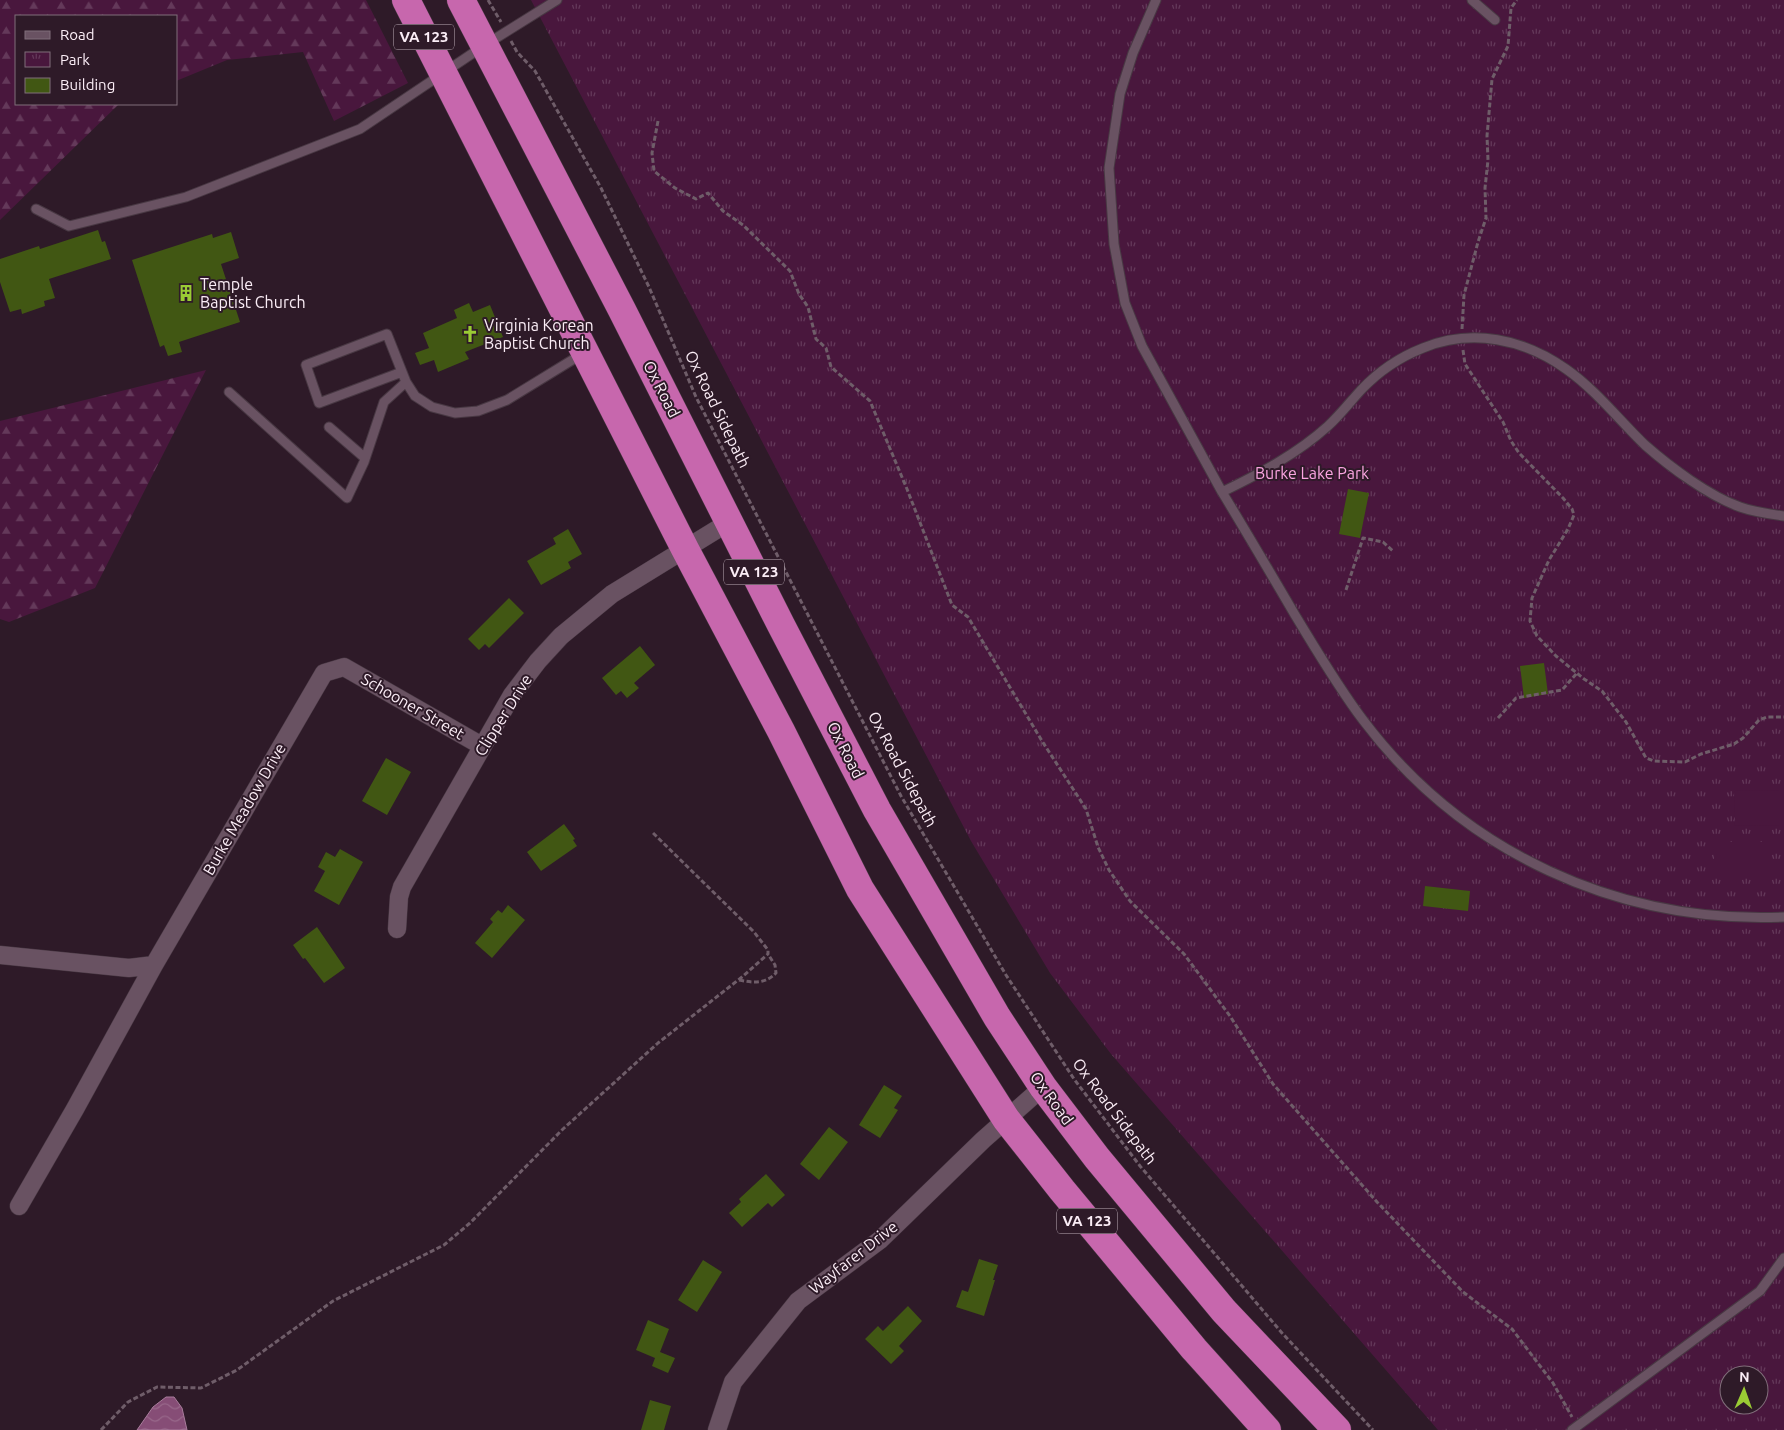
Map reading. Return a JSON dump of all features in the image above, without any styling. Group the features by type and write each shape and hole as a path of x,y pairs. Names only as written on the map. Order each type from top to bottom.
{"highway":[{"name":"VA 123","path":"406,0 442,74 685,549 781,731 860,889 1006,1119 1062,1190 1194,1349 1267,1430"},
{"name":"Ox Road","path":"460,0 622,310 728,522 877,810 997,1017 1043,1087 1097,1158 1224,1311 1337,1430"}],"street":[{"name":"Clipper Drive","path":"397,928 399,897 402,887 512,695 538,661 561,636 612,594 728,522"},
{"name":"Schooner Street","path":"344,667 482,746"},
{"name":"Burke Meadow Drive","path":"19,1206 154,965 324,673 344,667"},
{"path":"0,955 129,968 154,965"},
{"name":"Wayfarer Drive","path":"717,1430 733,1382 798,1301 880,1240 1006,1119 1043,1087"}],"lane":[{"path":"36,210 68,226 186,197 360,128 557,0"},
{"path":"1156,0 1133,52 1120,94 1109,168 1114,244 1125,303 1142,346 1222,492 1331,675 1363,721 1398,762 1446,806 1495,842 1518,856 1548,872 1606,895 1645,905 1722,917 1784,917"},
{"path":"1472,0 1495,20"},
{"path":"404,377 319,403 306,365 387,334 404,377 415,396 432,407 455,413 478,412 507,400 584,352"},
{"path":"1222,492 1251,478 1303,447 1328,426 1362,389 1389,366 1411,353 1440,342 1476,337 1517,344 1543,355 1566,369 1584,384 1646,445 1697,484 1736,506 1762,513 1784,516"},
{"path":"229,392 347,498 365,458 384,402 404,377"},
{"path":"329,427 365,458"},
{"path":"1575,1428 1760,1291 1784,1258"}],"path":[{"path":"488,0 498,15"},
{"path":"1462,327 1464,296 1486,218 1487,136 1492,78 1508,46 1511,8 1517,0"},
{"name":"Ox Road Sidepath","path":"517,52 535,71 601,188 649,287 696,397 901,796 1006,975 1074,1079 1140,1166 1282,1333 1373,1430"},
{"path":"658,121 652,153 654,171 674,188 696,199 708,193 723,211 743,226 790,271 799,294 808,307 816,339 826,348 831,367 870,401 907,489 952,605 968,617 1086,809 1098,847 1109,870 1130,901 1184,954 1230,1016 1273,1084 1376,1202 1463,1292 1512,1329 1553,1383 1575,1428"},
{"path":"1462,346 1465,364 1503,422 1511,441 1519,453 1572,509 1574,515 1535,588 1530,608 1530,621 1537,636 1556,656 1602,690 1626,722 1646,758 1654,761 1685,762 1701,754 1734,744 1743,738 1759,720 1766,717 1784,717"},
{"path":"1346,590 1363,538 1383,542 1393,551"},
{"path":"1498,718 1516,698 1562,690 1577,673"},
{"path":"652,832 754,932 768,950 776,973 769,980 752,982 738,980"},
{"path":"100,1430 128,1402 157,1387 202,1388 237,1370 333,1301 444,1245 470,1223 563,1128 658,1043 768,954"}],"green space":[{"path":"0,0 366,0 408,83 334,121 303,52 227,60 178,80 178,15 15,15 15,105 118,105 0,220"},
{"name":"Burke Lake Park","path":"531,0 1784,0 1784,1430 1438,1430 1111,1054 1050,973 971,841"},
{"path":"206,370 95,588 9,622 0,619 0,421"},
{"path":"1784,790 1784,825 1735,826 1734,791"},
{"path":"1714,842 1770,842 1770,876 1714,876"}],"water":[{"path":"166,1397 174,1397 182,1408 187,1430 137,1430 153,1407"}],"building":[{"path":"98,230 102,242 105,241 111,259 49,279 55,298 44,301 45,306 22,314 21,309 10,312 0,282 0,259 39,246 40,249"},
{"name":"Temple Baptist Church","path":"231,232 239,258 221,264 240,322 179,342 182,352 168,356 164,345 160,347 132,260 212,234 213,238"},
{"path":"469,303 473,312 490,305 503,337 465,352 469,359 438,372 434,360 420,365 415,353 429,348 423,333 457,318 454,310"},
{"path":"1348,489 1369,493 1360,538 1339,534"},
{"path":"568,529 582,554 568,562 571,568 541,585 527,561 556,544 553,538"},
{"path":"509,598 524,613 489,648 485,644 479,650 468,639"},
{"path":"640,646 655,665 634,683 639,688 627,698 621,691 616,695 602,678"},
{"path":"1544,663 1548,694 1524,698 1520,666"},
{"path":"386,758 411,772 387,815 362,801"},
{"path":"564,824 575,839 573,840 577,846 541,871 527,852"},
{"path":"340,849 363,862 339,905 314,891 325,871 318,867 326,852 335,857"},
{"path":"1425,886 1470,891 1468,911 1423,906"},
{"path":"508,905 525,920 492,958 475,943 493,922 490,919 498,910 502,913"},
{"path":"317,927 345,968 324,983 293,945"},
{"path":"884,1085 902,1096 894,1108 898,1110 880,1138 859,1125"},
{"path":"829,1127 848,1142 819,1180 800,1164"},
{"path":"766,1174 785,1195 772,1207 768,1203 742,1227 729,1213 741,1202 739,1199"},
{"path":"979,1259 998,1265 984,1316 956,1307 962,1290 968,1292"},
{"path":"703,1260 722,1272 697,1312 678,1300"},
{"path":"908,1306 922,1321 899,1346 904,1351 891,1364 865,1339 878,1326 883,1331"},
{"path":"648,1320 669,1329 660,1352 675,1358 668,1373 652,1366 655,1358 636,1350"},
{"path":"650,1400 671,1406 664,1430 641,1430"}],"place":[{"name":"Temple Baptist Church","path":"186,293"},
{"name":"Virginia Korean Baptist Church","path":"470,334"}]}
